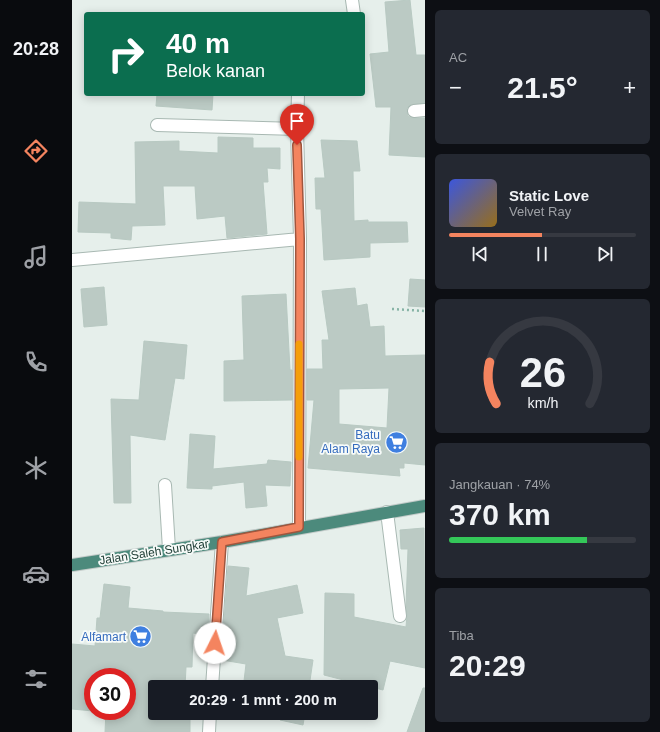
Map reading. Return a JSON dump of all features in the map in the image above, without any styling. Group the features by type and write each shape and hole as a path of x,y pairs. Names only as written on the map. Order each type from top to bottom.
{"highway":[{"name":"Jalan Saleh Sungkar","path":"72,565 222,542 299,527 425,506"}],"street":[{"path":"352,0 354,12"},
{"path":"298,96 297,129 300,239 299,527"},
{"path":"157,125 297,129"},
{"path":"72,260 300,239"},
{"path":"165,485 169,549"},
{"path":"387,512 400,616"},
{"path":"212,680 222,542"},
{"path":"209,732 210,720"}],"path":[{"path":"392,309 425,311"}],"building":[{"path":"410,0 416,55 425,55 425,103 410,105 407,108 407,112 408,116 411,118 425,118 425,157 389,155 391,107 376,107 370,54 389,52 385,2"},
{"path":"157,96 213,96 212,110 156,106"},
{"path":"218,137 253,138 253,148 280,148 280,169 267,168 268,182 263,182 267,234 227,238 225,216 197,219 195,186 163,186 165,225 132,226 131,240 111,238 111,233 78,232 79,202 136,204 135,142 179,141 179,151 218,153"},
{"path":"321,140 357,141 360,171 353,171 354,221 368,220 368,222 407,222 408,242 370,243 370,257 324,260 321,209 316,209 315,178 325,178"},
{"path":"410,279 425,280 425,307 408,306"},
{"path":"104,287 107,325 84,327 81,289"},
{"path":"355,288 357,306 367,304 370,327 384,326 385,356 425,355 425,465 404,463 404,468 399,468 400,476 308,468 314,400 307,400 307,369 323,369 322,340 329,340 322,291","holes":["389,388 387,428 339,424 339,389"]},
{"path":"286,294 290,370 292,370 292,400 224,401 224,361 244,360 242,296"},
{"path":"144,341 187,345 184,379 175,378 165,440 130,435 131,503 114,503 111,399 139,400"},
{"path":"190,434 215,436 213,469 267,464 268,460 291,462 290,486 265,485 267,506 246,508 244,482 212,486 212,489 187,488"},
{"path":"424,528 425,668 390,661 383,690 378,689 378,680 344,680 324,675 325,593 354,594 354,617 406,627 408,549 401,549 400,530"},
{"path":"228,566 249,568 246,596 297,585 303,613 277,618 285,656 313,660 310,680 244,680 246,664 222,660 225,636 223,636"},
{"path":"104,584 130,587 128,608 163,612 209,614 208,635 193,633 192,667 186,667 185,680 148,680 148,720 190,720 190,732 105,732 106,720 136,720 136,668 84,668 84,710 72,709 72,644 95,646 97,618 100,618"},
{"path":"423,688 425,688 425,732 407,732"},
{"path":"280,720 304,720 303,725"}],"slow traffic":[{"path":"299,344 299,457"}],"place":[{"name":"Batu Alam Raya","path":"396,442"},
{"name":"Alfamart","path":"141,637"}],"route":[{"path":"215,643 222,542 299,527 300,239 297,145"}]}
